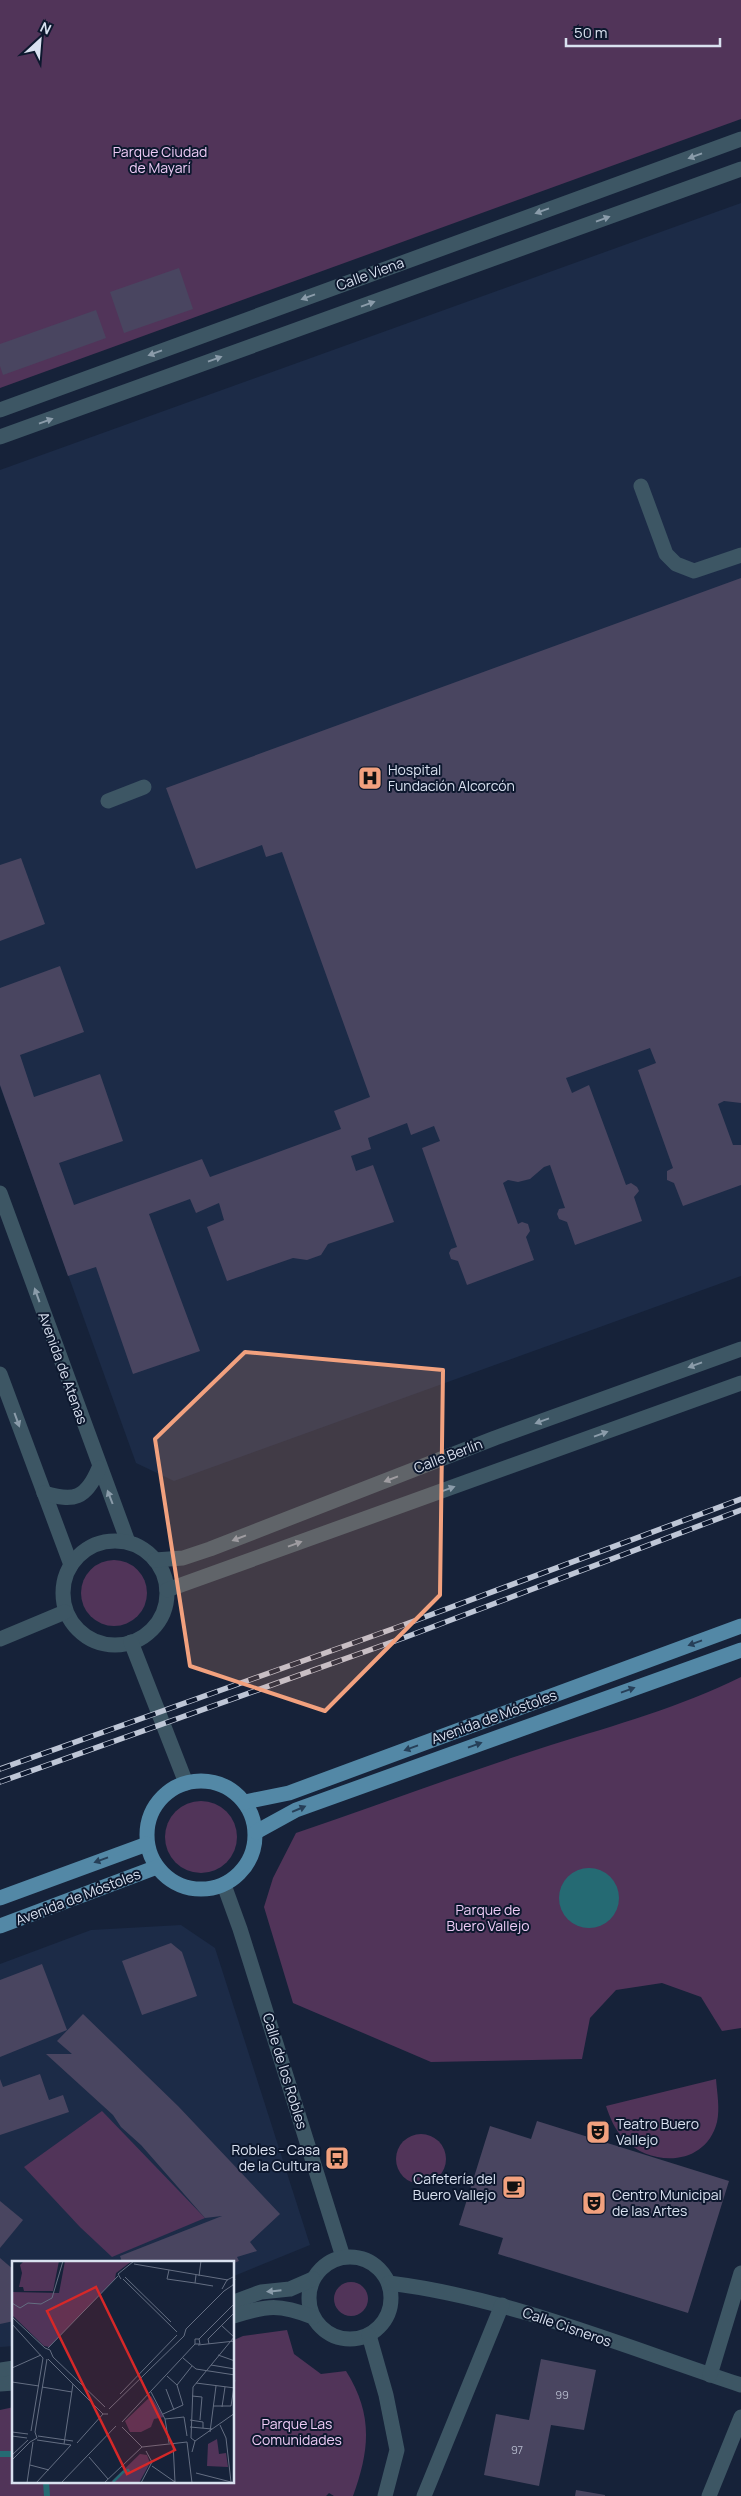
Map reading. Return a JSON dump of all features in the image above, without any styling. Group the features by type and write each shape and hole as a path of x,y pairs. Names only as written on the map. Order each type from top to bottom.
{"main road":[{"name":"Avenida de Móstoles","path":"245,1802 289,1793 741,1626"},
{"name":"Avenida de Móstoles","path":"256,1832 296,1810 741,1650"},
{"path":"202,1781 218,1784 233,1791 245,1802 256,1832 254,1849 248,1864 237,1876 224,1885 205,1890 187,1888 170,1880 157,1868 150,1856 147,1844 147,1828 151,1813 160,1800 172,1789 186,1783 202,1781"},
{"name":"Avenida de Móstoles","path":"0,1898 147,1844"},
{"name":"Avenida de Móstoles","path":"0,1926 157,1868"}],"street":[{"name":"Calle Viena","path":"0,410 741,139"},
{"name":"Calle Viena","path":"0,437 741,169"},
{"path":"641,486 666,554 676,564 694,571 741,555"},
{"path":"108,801 144,787"},
{"name":"Avenida de Atenas","path":"0,1193 99,1468 128,1542"},
{"name":"Calle Berlín","path":"155,1560 183,1558 210,1549 495,1438 741,1349"},
{"path":"0,1374 70,1565"},
{"path":"167,1590 741,1383"},
{"path":"44,1493 62,1498 78,1497 93,1484 99,1468"},
{"path":"111,1541 128,1542 143,1549 155,1560 164,1574 167,1590 165,1607 158,1622 146,1634 131,1642 115,1645 98,1642 83,1634 65,1612 63,1592 65,1578 70,1565 81,1553 96,1544 111,1541"},
{"path":"0,1639 65,1612"},
{"path":"131,1642 186,1783"},
{"name":"Calle de los Robles","path":"224,1885 240,1929 343,2257"},
{"path":"343,2257 357,2257 370,2262 382,2271 389,2283 391,2301 386,2318 369,2335 357,2339 345,2339 333,2335 322,2328 313,2317 309,2298 313,2279 320,2269 331,2261 343,2257"},
{"path":"710,2374 741,2273"},
{"path":"235,2302 261,2292 290,2289 313,2279"},
{"name":"Calle Cisneros","path":"389,2283 431,2288 502,2305 741,2385"},
{"path":"424,2496 502,2305"},
{"path":"235,2316 262,2306 291,2308 313,2317"},
{"path":"369,2335 386,2395 397,2450 386,2496"},
{"path":"709,2496 741,2417"}],"highlighted area":[{"path":"245,1352 443,1370 440,1595 325,1711 190,1666 155,1439"}],"shaded area":[{"name":"Hospital Fundación Alcorcón","path":"741,203 741,1276 174,1481 136,1463 0,1086 0,470"},
{"path":"583,1868 595,1868 606,1873 614,1881 619,1892 617,1910 606,1923 595,1928 583,1928 572,1923 564,1915 559,1904 559,1892 564,1881 572,1873"},
{"path":"181,1925 215,1948 310,2245 235,2276 235,2261 12,2261 12,2346 0,2347 0,1964 91,1930"}],"green space":[{"name":"Parque Ciudad de Mayarí","path":"0,0 741,0 741,119 0,388"},
{"path":"107,1560 121,1560 133,1565 142,1574 147,1586 145,1606 138,1617 121,1626 107,1626 95,1621 86,1612 81,1600 81,1586 86,1574 95,1565"},
{"name":"Parque de Buero Vallejo","path":"741,1677 741,2028 722,2031 701,1997 662,1983 616,1990 590,2018 582,2059 431,2062 293,2003 264,1907 273,1878 296,1833 487,1766 648,1715"},
{"path":"201,1801 221,1807 231,1817 237,1837 231,1857 221,1867 201,1873 181,1867 171,1857 165,1837 171,1817 181,1807"},
{"path":"716,2079 718,2117 711,2137 702,2147 690,2154 677,2158 649,2155 636,2148 618,2132 606,2106"},
{"path":"102,2111 205,2218 112,2257 80,2227 24,2167"},
{"path":"421,2134 430,2136 441,2145 446,2159 444,2168 435,2179 421,2184 412,2182 401,2173 396,2159 398,2150 407,2139"},
{"path":"351,2282 358,2283 363,2287 367,2292 367,2306 363,2311 358,2315 351,2316 344,2315 339,2311 335,2306 334,2299 335,2292 339,2287 344,2283"},
{"name":"Parque Las Comunidades","path":"287,2330 294,2354 321,2374 346,2371 361,2402 366,2432 363,2463 353,2496 334,2496 329,2493 326,2496 0,2496 0,2410 12,2407 12,2484 235,2484 235,2340 243,2336"}],"building":[{"path":"179,268 193,309 124,333 110,292"},
{"path":"96,310 106,338 3,375 0,366 0,344"},
{"path":"741,578 741,1103 724,1101 718,1104 733,1145 741,1145 741,1185 683,1206 674,1183 667,1180 667,1171 673,1168 638,1070 656,1063 650,1048 566,1078 572,1093 589,1085 626,1185 631,1183 639,1191 634,1197 642,1221 575,1245 567,1222 559,1219 557,1214 559,1209 565,1208 550,1165 544,1167 530,1179 518,1182 508,1180 503,1183 518,1224 522,1222 528,1224 530,1231 526,1237 534,1260 467,1285 458,1261 451,1259 449,1253 451,1249 457,1247 422,1148 440,1141 434,1126 411,1135 407,1123 368,1138 371,1149 351,1156 356,1171 373,1165 394,1222 328,1244 321,1255 307,1260 293,1258 227,1281 207,1227 224,1220 219,1203 196,1213 190,1199 149,1214 200,1351 133,1374 96,1267 68,1276 0,1085 0,988 60,966 84,1032 20,1055 34,1097 100,1074 123,1141 59,1163 74,1205 202,1159 210,1177 341,1129 334,1111 370,1097 282,852 266,857 262,845 196,869 166,788"},
{"path":"21,858 45,924 0,941 0,865"},
{"path":"171,1943 182,1952 197,1996 142,2015 122,1961"},
{"path":"42,1964 67,2030 0,2057 0,1980"},
{"path":"83,2014 178,2106 280,2214 250,2242 257,2251 237,2257 239,2261 235,2263 235,2261 122,2261 120,2256 222,2216 205,2218 141,2145 121,2127 113,2115 46,2054 72,2054 57,2041"},
{"path":"40,2074 49,2100 63,2095 69,2112 0,2135 0,2079 3,2087"},
{"name":"Centro Municipal de las Artes","path":"537,2121 729,2181 688,2313 498,2254 503,2238 459,2225 490,2126 531,2139"},
{"path":"0,2201 23,2220 0,2248"},
{"path":"0,2258 12,2268 12,2321 0,2324"},
{"path":"541,2359 596,2370 584,2430 551,2425 539,2486 484,2475 496,2414 529,2420"},
{"path":"576,2490 605,2495 605,2496 575,2496"}],"waterway":[{"path":"0,2454 12,2454"},
{"path":"46,2484 47,2496"}],"railway":[{"path":"0,1769 398,1627 741,1499"},
{"path":"0,1782 406,1637 741,1510"}],"place":[{"name":"Hospital Fundación Alcorcón","path":"370,778"},
{"name":"Teatro Buero Vallejo","path":"598,2132"},
{"name":"Robles - Casa de la Cultura","path":"337,2158"},
{"name":"Cafetería del Buero Vallejo","path":"514,2187"},
{"name":"Centro Municipal de las Artes","path":"594,2203"}]}
